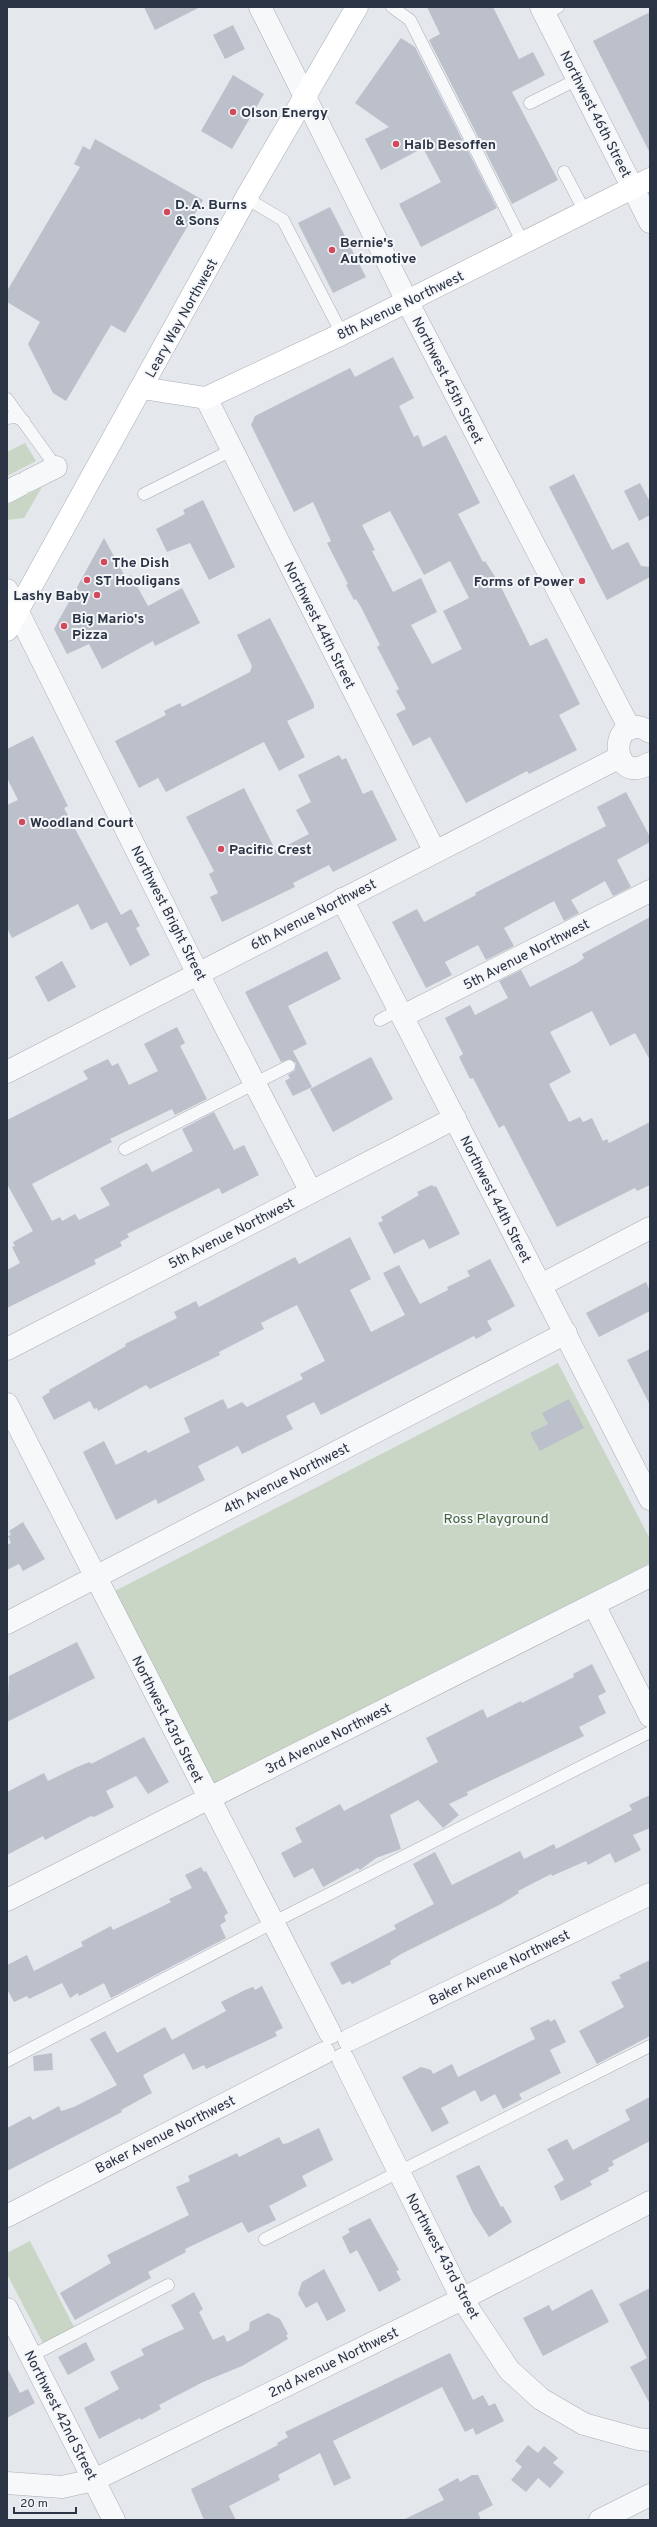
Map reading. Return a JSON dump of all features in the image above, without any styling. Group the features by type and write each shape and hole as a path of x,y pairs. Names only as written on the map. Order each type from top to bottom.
{"main road":[{"name":"Leary Way Northwest","path":"7,630 246,198 304,95 357,7"},
{"name":"8th Avenue Northwest","path":"206,398 342,334 641,184"},
{"path":"142,388 206,398"}],"street":[{"name":"Northwest 45th Street","path":"260,7 407,301 640,730"},
{"name":"Northwest 46th Street","path":"548,9 578,79 641,184 650,222"},
{"name":"Northwest 44th Street","path":"206,398 435,852"},
{"path":"19,486 56,466"},
{"name":"Northwest Bright Street","path":"7,590 198,974 311,1192"},
{"path":"640,730 621,735 618,741 620,757 632,767 638,768 649,766"},
{"name":"6th Avenue Northwest","path":"7,1072 620,757"},
{"name":"5th Avenue Northwest","path":"401,1013 650,891"},
{"name":"Northwest 44th Street","path":"342,899 650,1499"},
{"name":"5th Avenue Northwest","path":"7,1349 455,1118"},
{"path":"541,1285 650,1228"},
{"name":"4th Avenue Northwest","path":"7,1623 566,1333"},
{"name":"Northwest 43rd Street","path":"7,1404 336,2046 462,2299 509,2370 541,2399 584,2424 638,2439 650,2440"},
{"name":"3rd Avenue Northwest","path":"7,1900 650,1576"},
{"path":"594,1605 650,1716"},
{"name":"Baker Avenue Northwest","path":"7,2216 336,2046 650,1894"},
{"name":"2nd Avenue Northwest","path":"7,2484 62,2487 94,2480 462,2299 650,2202"},
{"name":"Northwest 42nd Street","path":"7,2309 114,2520"},
{"path":"600,2520 650,2495"}],"lane":[{"path":"392,7 410,20 524,243"},
{"path":"530,103 578,79"},
{"path":"564,172 585,212"},
{"path":"246,198 283,220 342,334"},
{"path":"7,399 56,466"},
{"path":"7,418 16,417 24,421"},
{"path":"144,494 232,450"},
{"path":"380,1020 401,1013"},
{"path":"125,1149 289,1066"},
{"path":"7,2061 272,1923 650,1732"},
{"path":"265,2239 650,2046"},
{"path":"31,2356 168,2285"}],"green space":[{"path":"25,443 36,461 7,476 7,452"},
{"path":"42,487 24,518 7,520 7,505"},
{"name":"Ross Playground","path":"558,1363 650,1539 650,1563 214,1785 113,1592"},
{"path":"30,2241 76,2331 45,2347 7,2274 7,2253"}],"building":[{"path":"144,7 200,7 155,30"},
{"path":"427,7 493,7 519,59 533,52 545,75 512,92 558,180 512,204 429,40 440,34"},
{"path":"650,12 650,153 593,41"},
{"path":"233,25 245,49 225,59 213,35"},
{"path":"401,38 415,47 497,208 421,247 399,204 441,182 423,148 381,170 365,139 389,127 355,103"},
{"name":"Olson Energy","path":"233,75 264,94 232,149 201,131"},
{"path":"95,139 203,200 125,333 111,325 66,401 53,393 28,344 40,322 7,302 7,291 80,167 74,164 83,146 90,150"},
{"name":"Bernie's Automotive","path":"330,207 366,277 333,293 298,223"},
{"path":"393,357 414,398 399,406 414,437 418,435 423,447 446,435 480,503 458,514 483,562 485,561 499,583 530,646 547,638 580,704 559,715 577,750 529,774 527,771 466,803 430,737 413,746 396,714 406,709 396,691 399,689 377,647 380,645 361,607 356,599 354,600 346,585 348,584 327,543 331,541 313,502 294,512 251,425 255,416 350,368 355,377","holes":["390,511 424,575 450,561 469,598 443,611 462,649 432,664 411,625 437,612 421,578 393,592 372,551 375,550 362,525"]},
{"path":"574,474 612,550 628,542 641,566 650,567 650,577 607,600 549,487"},
{"path":"640,483 650,502 650,515 639,521 624,491"},
{"path":"203,500 235,567 209,580 190,543 167,552 156,529 185,514 183,510"},
{"path":"104,538 126,578 131,575 148,606 182,588 200,623 155,646 153,641 102,669 89,644 67,654 54,629"},
{"path":"270,618 314,704 314,708 287,721 305,757 279,771 264,742 166,792 158,778 139,788 115,741 166,715 164,711 180,703 182,707 250,672 252,666 237,635"},
{"path":"33,736 68,806 64,808 121,915 131,909 140,926 136,928 150,955 130,966 107,922 91,930 78,904 12,938 7,928 7,805 18,800 7,778 7,749"},
{"path":"339,755 342,760 346,758 363,794 372,790 397,840 333,872 329,865 293,883 295,887 222,922 210,897 218,893 209,874 214,871 186,817 244,788 276,851 309,834 296,810 311,802 298,775"},
{"path":"626,792 650,837 650,842 617,860 631,887 613,896 605,881 571,900 579,913 564,921 554,901 504,928 514,946 486,960 478,945 445,962 452,975 426,988 392,922 417,909 424,922 476,895 475,893 606,826 597,807"},
{"path":"650,917 650,1060 635,1033 610,1046 592,1011 550,1032 571,1072 549,1084 569,1122 580,1117 583,1122 592,1118 603,1141 607,1139 609,1143 650,1122 650,1185 637,1191 635,1188 557,1227 504,1125 499,1128 473,1078 470,1079 459,1057 463,1054 445,1018 470,1005 475,1015 508,998 499,981 521,970 530,987 577,963 584,958 582,954"},
{"path":"327,951 341,979 288,1006 307,1044 293,1051 312,1087 293,1096 285,1081 290,1078 288,1075 295,1070 296,1063 290,1059 281,1062 245,992"},
{"path":"62,961 76,987 48,1002 35,977"},
{"path":"177,1027 185,1043 180,1046 207,1099 175,1115 172,1109 110,1139 112,1142 32,1184 52,1221 60,1217 62,1221 75,1214 79,1220 110,1205 100,1188 147,1163 152,1172 193,1151 182,1129 214,1112 234,1150 244,1145 259,1175 222,1194 219,1188 127,1234 129,1237 120,1242 122,1246 94,1260 96,1264 7,1308 7,1270 20,1263 12,1247 15,1246 13,1242 33,1231 7,1184 7,1120 88,1079 83,1071 108,1059 112,1066 118,1063 129,1085 158,1071 144,1044"},
{"path":"371,1057 393,1099 333,1132 310,1089"},
{"path":"432,1185 434,1187 436,1186 460,1234 429,1249 424,1239 394,1254 378,1223 383,1221 381,1217 419,1195 417,1192"},
{"path":"350,1237 371,1279 350,1290 371,1332 405,1315 383,1273 399,1265 420,1304 448,1290 447,1287 470,1276 467,1271 490,1259 515,1306 487,1321 492,1330 476,1339 474,1336 321,1415 314,1402 286,1416 293,1429 242,1454 238,1446 198,1466 205,1480 158,1504 156,1499 116,1520 83,1452 104,1441 116,1465 146,1450 148,1453 190,1432 184,1418 223,1399 228,1409 242,1402 247,1407 303,1379 300,1374 325,1361 297,1305 261,1323 264,1329 219,1352 220,1355 150,1389 146,1385 98,1411 97,1408 94,1409 90,1401 54,1420 42,1397 50,1392 49,1390 126,1346 125,1344 177,1318 174,1312 196,1301 199,1307 295,1257 299,1264"},
{"path":"646,1282 650,1291 650,1311 599,1337 586,1313"},
{"path":"650,1349 650,1405 627,1360"},
{"path":"569,1399 584,1428 540,1451 530,1433 548,1424 542,1413"},
{"path":"23,1522 45,1559 23,1571 19,1564 7,1570 7,1545 11,1543 8,1536 11,1535 9,1531"},
{"path":"77,1642 95,1678 7,1722 9,1676"},
{"path":"592,1664 606,1692 598,1696 606,1713 579,1727 584,1736 467,1792 468,1795 449,1804 459,1815 443,1828 418,1800 390,1815 401,1849 376,1858 360,1870 358,1868 323,1887 313,1868 294,1878 281,1853 302,1842 295,1828 340,1804 344,1811 438,1762 426,1738 483,1709 487,1718 521,1701 522,1703 574,1677 573,1674"},
{"path":"144,1737 169,1782 148,1794 136,1776 106,1791 114,1807 94,1817 91,1816 45,1840 43,1836 7,1855 7,1792 44,1773 48,1781 77,1767 90,1762 91,1764"},
{"path":"650,1795 650,1828 633,1835 641,1850 615,1863 610,1853 588,1865 586,1861 552,1876 551,1874 518,1891 519,1893 501,1904 401,1954 390,1961 391,1964 352,1984 350,1981 342,1985 330,1963 396,1929 394,1925 434,1904 413,1864 435,1852 452,1885 520,1851 524,1859 554,1844 556,1849 632,1810 629,1805"},
{"path":"201,1867 204,1872 206,1871 228,1913 224,1916 226,1921 220,1925 226,1938 111,1998 104,1983 79,1996 78,1993 70,1998 62,1983 29,1999 27,1996 14,2002 7,1989 7,1965 27,1955 34,1971 83,1946 81,1942 111,1926 113,1930 171,1902 169,1899 192,1888 185,1875"},
{"path":"650,1960 650,2036 597,2064 579,2031 624,2007 611,1982 621,1978 619,1975"},
{"path":"262,1986 283,2028 275,2032 277,2036 206,2069 204,2065 193,2070 184,2053 143,2075 152,2093 121,2110 122,2112 7,2171 7,2128 30,2116 33,2120 59,2106 61,2111 74,2107 117,2085 90,2039 105,2031 117,2053 165,2027 172,2040 226,2011 221,2002 245,1990 253,1987 255,1990"},
{"path":"549,2019 550,2022 555,2019 566,2042 550,2050 561,2073 519,2094 522,2099 503,2109 495,2094 481,2102 475,2090 441,2108 449,2123 432,2132 402,2077 421,2067 431,2070 433,2074 452,2064 458,2077 535,2039 530,2028"},
{"path":"52,2053 53,2070 34,2071 33,2056"},
{"path":"650,2097 650,2141 612,2161 614,2165 608,2168 609,2171 590,2181 592,2185 561,2201 554,2186 564,2180 547,2149 567,2139 573,2150 630,2120 625,2110"},
{"path":"319,2128 333,2160 302,2176 307,2186 269,2206 276,2220 248,2233 242,2222 185,2249 186,2252 148,2272 151,2278 75,2320 60,2293 111,2263 107,2255 189,2215 176,2187 190,2181 188,2176 237,2153 239,2157 279,2137 283,2144 288,2143"},
{"path":"479,2165 501,2207 503,2206 512,2222 489,2237 473,2213 456,2176"},
{"path":"370,2218 399,2270 396,2271 401,2280 379,2292 357,2250 350,2254 342,2237 350,2232 348,2229"},
{"path":"324,2269 346,2311 327,2321 317,2302 306,2308 298,2294 302,2282"},
{"path":"650,2288 650,2404 630,2367 647,2358 619,2304"},
{"path":"592,2289 609,2322 543,2356 523,2318 549,2305 552,2311"},
{"path":"194,2292 203,2309 199,2312 213,2340 224,2335 227,2342 249,2330 250,2322 268,2313 280,2319 288,2334 286,2335 288,2339 242,2366 203,2382 159,2405 161,2409 141,2420 140,2418 99,2439 84,2408 119,2389 110,2372 144,2355 141,2349 184,2329 171,2305"},
{"path":"86,2342 95,2360 68,2375 58,2357"},
{"path":"450,2353 473,2400 483,2395 489,2406 495,2403 504,2421 476,2435 473,2428 465,2432 442,2387 333,2441 351,2478 334,2486 320,2453 278,2475 280,2480 229,2506 236,2520 204,2520 191,2489 278,2445 277,2443 288,2437 285,2432"},
{"path":"7,2368 20,2393 28,2389 35,2403 7,2418"},
{"path":"528,2445 538,2453 544,2446 558,2458 553,2463 564,2472 550,2488 538,2478 526,2492 511,2480 522,2467 515,2461"},
{"path":"472,2475 478,2475 493,2505 478,2513 481,2520 403,2520 444,2500 438,2489 458,2478 460,2482"}],"place":[{"name":"Olson Energy","path":"233,112"},
{"name":"Halb Besoffen","path":"396,144"},
{"name":"D. A. Burns & Sons","path":"167,212"},
{"name":"Bernie's Automotive","path":"332,250"},
{"name":"The Dish","path":"104,562"},
{"name":"ST Hooligans","path":"87,580"},
{"name":"Forms of Power","path":"582,581"},
{"name":"Lashy Baby","path":"97,595"},
{"name":"Big Mario's Pizza","path":"64,626"},
{"name":"Woodland Court","path":"22,822"},
{"name":"Pacific Crest","path":"221,849"}]}
